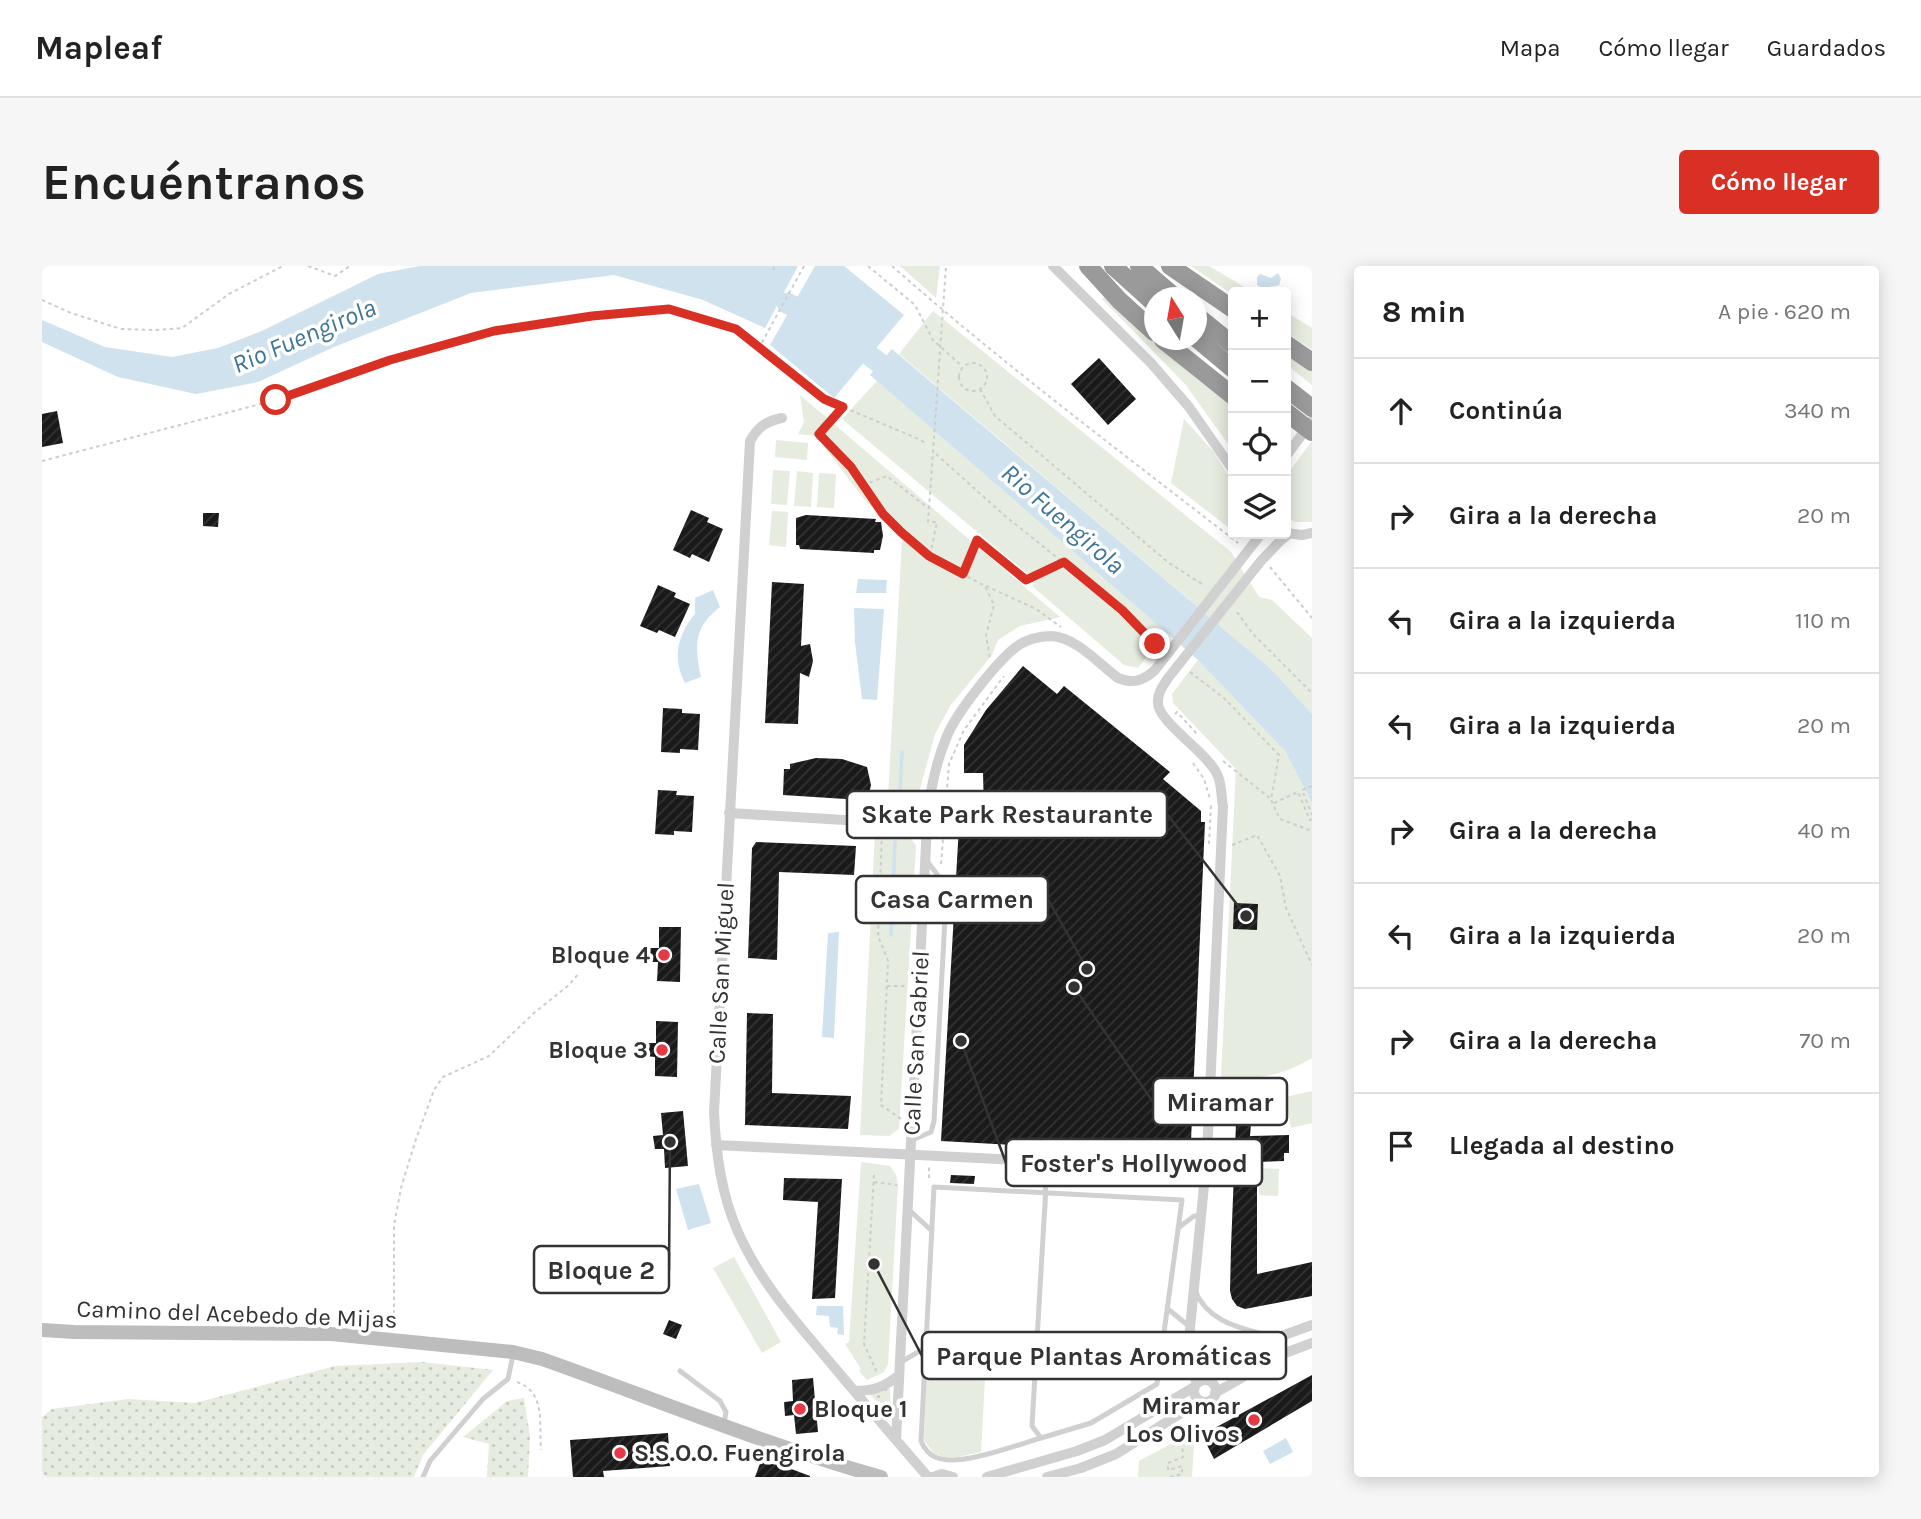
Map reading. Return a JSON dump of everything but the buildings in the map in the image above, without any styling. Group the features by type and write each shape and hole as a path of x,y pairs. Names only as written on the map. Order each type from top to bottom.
{"highway":[{"path":"1088,266 1144,323"},
{"path":"1112,266 1144,294"},
{"path":"1139,266 1163,287"},
{"path":"1170,266 1228,306"},
{"path":"1207,323 1228,341"},
{"path":"1207,347 1228,365"},
{"path":"1291,347 1312,362"},
{"path":"1176,350 1228,392"},
{"path":"1291,392 1312,408"},
{"path":"1287,413 1312,432"}],"street":[{"path":"1053,266 1150,363 1189,407 1228,462"},
{"name":"Calle San Miguel","path":"782,418 770,420 757,429 750,441 714,1112 716,1144 729,1208 762,1279 854,1391 931,1477"},
{"path":"1291,449 1312,421"},
{"path":"1291,533 1312,533"},
{"path":"1251,549 1254,539"},
{"path":"1066,639 1118,678 1128,682 1147,677 1258,539"},
{"path":"1200,1401 1195,1397 1198,1384 1187,1359 1207,1155 1223,806 1218,774 1172,718 1159,709 1157,702 1168,678 1261,561 1282,539"},
{"name":"Calle San Gabriel","path":"896,1440 925,858 933,775 955,720 998,665 1017,646 1027,641 1051,636 1066,639"},
{"path":"729,813 927,825"},
{"path":"716,1144 1182,1168 1192,1172 1204,1185"},
{"path":"1182,1168 1199,1162 1207,1155"},
{"path":"988,1477 1105,1440 1276,1338 1312,1325"},
{"name":"Camino del Acebedo de Mijas","path":"42,1330 295,1333 513,1352 553,1363 829,1462 881,1477"},
{"path":"1047,1477 1081,1468 1116,1454 1200,1401 1210,1400 1215,1392 1286,1353 1312,1343"},
{"path":"854,1391 869,1391 886,1386 899,1376"},
{"path":"1198,1384 1212,1384 1215,1392"},
{"path":"931,1477 943,1474 953,1477"}],"lane":[{"path":"910,1141 931,1132 934,1121 946,914 946,891 925,858"},
{"path":"1038,1161 1045,1172 1045,1194 1032,1426 1041,1438"},
{"path":"934,1187 1182,1200 1178,1228 1157,1384 1091,1423 1041,1438 958,1460 933,1456 925,1449 921,1441 934,1187"},
{"path":"907,1208 932,1231"},
{"path":"1178,1228 1194,1216 1202,1216"},
{"path":"1195,1289 1202,1305 1213,1316 1276,1338"},
{"path":"1168,1309 1190,1327"},
{"path":"900,1363 925,1348"},
{"path":"424,1477 430,1461 474,1410 508,1379 513,1352"},
{"path":"680,1371 720,1401 726,1412 723,1425"}],"path":[{"path":"42,300 121,330 181,328 229,294 283,266"},
{"path":"308,266 335,276 350,266"},
{"path":"760,346 804,266"},
{"path":"868,266 915,305 933,340 962,366"},
{"path":"892,266 1052,400 1251,549"},
{"path":"929,556 937,522 928,522 946,266"},
{"path":"42,461 75,455 276,400 390,360 494,331 592,316 669,309 736,329 824,399 926,444"},
{"path":"970,362 983,366 987,379 980,389 969,391 961,385 958,375 962,366 970,362"},
{"path":"980,389 995,416 1169,564 1202,584"},
{"path":"843,407 819,434 851,467 892,523 929,556 985,586 1037,609 1068,632 1066,639"},
{"path":"936,454 1004,514 1122,610 1155,644"},
{"path":"863,485 887,475 929,509"},
{"path":"963,574 977,540 1026,580 1064,562"},
{"path":"1261,561 1273,571 1312,618"},
{"path":"985,586 994,605 986,627 988,657 998,665"},
{"path":"1236,611 1253,634 1312,693"},
{"path":"1190,672 1225,699 1279,755 1271,799"},
{"path":"1308,689 1312,686"},
{"path":"1172,718 1177,712 1205,742"},
{"path":"1189,757 1204,779 1211,800 1209,844 1232,845 1257,835 1280,876 1286,908 1312,965"},
{"path":"1224,762 1271,799 1280,819 1312,831"},
{"path":"1312,786 1302,790 1312,814"},
{"path":"1273,803 1298,792 1310,820 1312,819"},
{"path":"882,833 877,936 888,961 881,1105 899,1118"},
{"path":"395,1340 394,1225 401,1188 434,1090 443,1077 488,1056 569,985 579,973"},
{"path":"887,986 907,986"},
{"path":"874,1175 864,1344 878,1375"},
{"path":"873,1182 898,1185"},
{"path":"508,1379 527,1386 538,1401 541,1450"},
{"path":"1170,1477 1182,1474 1182,1466 1167,1470 1168,1463 1183,1457 1182,1438"}],"shaded area":[{"path":"900,266 940,266 936,298"},
{"path":"1191,266 1209,266 1245,287 1228,287 1228,292"},
{"path":"1106,296 1144,331 1144,342 1102,299"},
{"path":"933,311 1231,552 1259,597 1272,600 1312,638 1312,714 1271,669 899,354"},
{"path":"1291,315 1312,328 1312,350 1291,335"},
{"path":"1152,350 1165,350 1199,381 1228,401 1228,444 1185,384"},
{"path":"1291,354 1312,369 1312,385 1291,368"},
{"path":"877,381 1166,632 1138,668 1124,665 1032,586 1036,581 842,419"},
{"path":"800,395 1060,617 1020,626 998,640 992,655 950,706 935,734 917,800 888,798 902,540 864,499 816,436 798,434 804,422"},
{"path":"1184,419 1214,452 1228,475 1228,527 1171,483"},
{"path":"776,440 808,443 807,460 775,457"},
{"path":"1312,441 1312,522 1291,520 1291,469"},
{"path":"773,470 790,471 787,505 771,504"},
{"path":"797,471 813,473 811,507 794,506"},
{"path":"819,473 836,474 834,508 817,507"},
{"path":"772,511 788,512 786,547 769,545"},
{"path":"1198,660 1285,751 1312,803 1312,1058 1268,1076 1221,1078 1236,769 1173,703 1172,694"},
{"path":"875,833 904,835 916,846 899,1129 889,1136 860,1135"},
{"path":"1312,1091 1312,1123 1291,1128 1285,1097"},
{"path":"861,1162 890,1166 898,1185 888,1364 884,1372 867,1380 859,1371 861,1369 845,1344 849,1342"},
{"path":"1260,1168 1279,1169 1278,1196 1259,1195"},
{"path":"734,1257 781,1342 762,1353 713,1268"},
{"path":"928,1338 987,1342 981,1452 944,1457 934,1454 924,1440"},
{"path":"423,1362 493,1370 423,1455 414,1477 42,1477 42,1417 52,1409 128,1399 195,1403 335,1366"},
{"path":"890,1388 891,1415 869,1394"},
{"path":"524,1398 530,1436 528,1477 487,1477 489,1444 463,1437 507,1401"},
{"path":"1182,1438 1187,1445 1194,1445 1192,1477 1138,1477 1139,1461"}],"water":[{"path":"420,266 798,266 765,328 703,300 614,275 471,293 334,347 258,382 196,394 118,377 42,342 42,320 105,347 172,357 218,348 264,330 378,274"},
{"path":"815,266 844,266 904,315 834,398 770,345"},
{"path":"1278,273 1281,279 1279,285 1257,285 1257,277 1260,274 1271,278"},
{"path":"892,349 1271,669 1312,714 1312,803 1285,751 1198,660 870,375"},
{"path":"858,579 887,580 886,593 856,593"},
{"path":"713,590 720,607 705,622 698,638 697,656 701,677 685,683 679,665 680,639 695,614 695,598"},
{"path":"854,608 884,609 877,700 862,699"},
{"path":"839,932 834,1038 822,1037 828,933"},
{"path":"699,1184 711,1223 688,1230 676,1189"},
{"path":"817,1306 843,1306 844,1335 837,1334 838,1328 830,1327 829,1316 816,1315"},
{"path":"1286,1438 1293,1452 1270,1464 1263,1451"}],"waterway":[{"name":"Rio Fuengirola","path":"787,303 818,320"},
{"name":"Rio Fuengirola","path":"848,339 903,381"},
{"path":"900,792 902,752"},
{"path":"891,935 895,842"}],"place":[{"name":"Skate Park Restaurante","path":"1246,916"},
{"name":"Bloque 4","path":"664,955"},
{"name":"Casa Carmen","path":"1087,969"},
{"name":"Miramar","path":"1074,987"},
{"name":"Foster's Hollywood","path":"961,1041"},
{"name":"Bloque 3","path":"662,1050"},
{"name":"Bloque 2","path":"670,1142"},
{"name":"Parque Plantas Aromáticas","path":"874,1264"},
{"name":"Bloque 1","path":"800,1409"},
{"name":"Miramar Los Olivos","path":"1254,1420"},
{"name":"S.S.O.O. Fuengirola","path":"620,1453"}],"route":[{"path":"276,400 390,360 494,331 592,316 669,309 705,318 736,329 824,399 843,407 819,434 851,467 883,514 929,556 963,574 977,540 1026,580 1064,562 1122,610 1155,644"}]}
